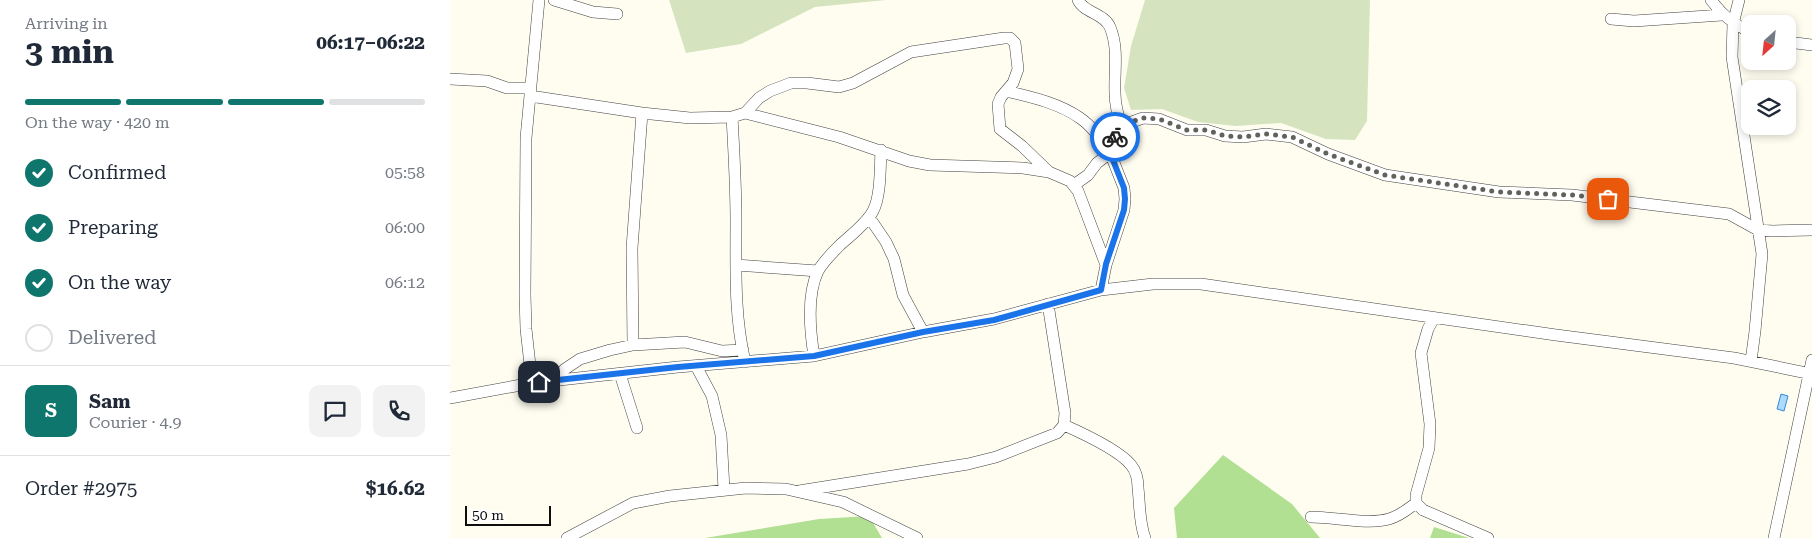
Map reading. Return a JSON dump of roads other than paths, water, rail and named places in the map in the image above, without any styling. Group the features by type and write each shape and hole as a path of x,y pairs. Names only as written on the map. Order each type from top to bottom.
{"street":[{"path":"532,383 526,329 525,295 526,138 539,0"},
{"path":"554,0 581,4 593,12 617,14"},
{"path":"1078,0 1080,4 1103,18 1110,28 1116,61 1116,105 1122,127"},
{"path":"1710,0 1722,15 1741,28"},
{"path":"1739,0 1733,24 1732,57 1734,80 1762,254 1750,361"},
{"path":"1611,19 1634,21 1722,15"},
{"path":"450,79 487,81 507,88 642,113 690,118 732,117 745,113 764,94 791,84 807,83 839,87 853,83 911,52 1010,38 1015,43 1018,69 1013,83 998,104 1000,129 1022,146 1049,172 1074,185 1106,264"},
{"path":"1796,43 1812,45"},
{"path":"1006,91 1066,109 1094,130 1109,152 1124,188 1125,199 1124,210 1106,264 1101,290"},
{"path":"633,345 632,248 642,113"},
{"path":"745,113 839,137 909,161 930,165 1023,168 1049,172"},
{"path":"732,117 735,169 738,326 744,356"},
{"path":"1074,185 1088,175 1109,152 1113,140 1122,127 1143,118 1150,118 1166,120 1187,130 1206,130 1225,136 1243,137 1283,134 1328,154 1385,175 1499,192 1572,195 1730,214 1758,230 1812,230"},
{"path":"814,356 811,312 818,271 838,247 870,216 877,200 881,150"},
{"path":"870,216 894,258 903,295 923,332"},
{"path":"736,265 818,271"},
{"path":"450,398 532,383 696,366 744,356 814,356 923,332 994,320 1101,290 1153,284 1202,284 1750,361 1810,373"},
{"path":"799,491 968,464 996,457 1057,433 1064,425 1065,413 1048,304"},
{"path":"1434,318 1428,329 1421,353 1430,424 1429,448 1416,495 1416,503 1424,510 1488,538"},
{"path":"552,381 580,359 633,345 685,342 744,356"},
{"path":"1774,538 1812,360"},
{"path":"696,366 712,396 721,435 724,489"},
{"path":"620,374 637,428"},
{"path":"1064,425 1094,440 1131,465 1136,475 1140,518 1146,538"},
{"path":"567,538 633,503 724,489 764,488 799,491 843,502 917,538"},
{"path":"1311,517 1374,521 1388,520 1416,503"}],"water":[{"path":"1781,394 1788,396 1784,411 1777,409"}]}
